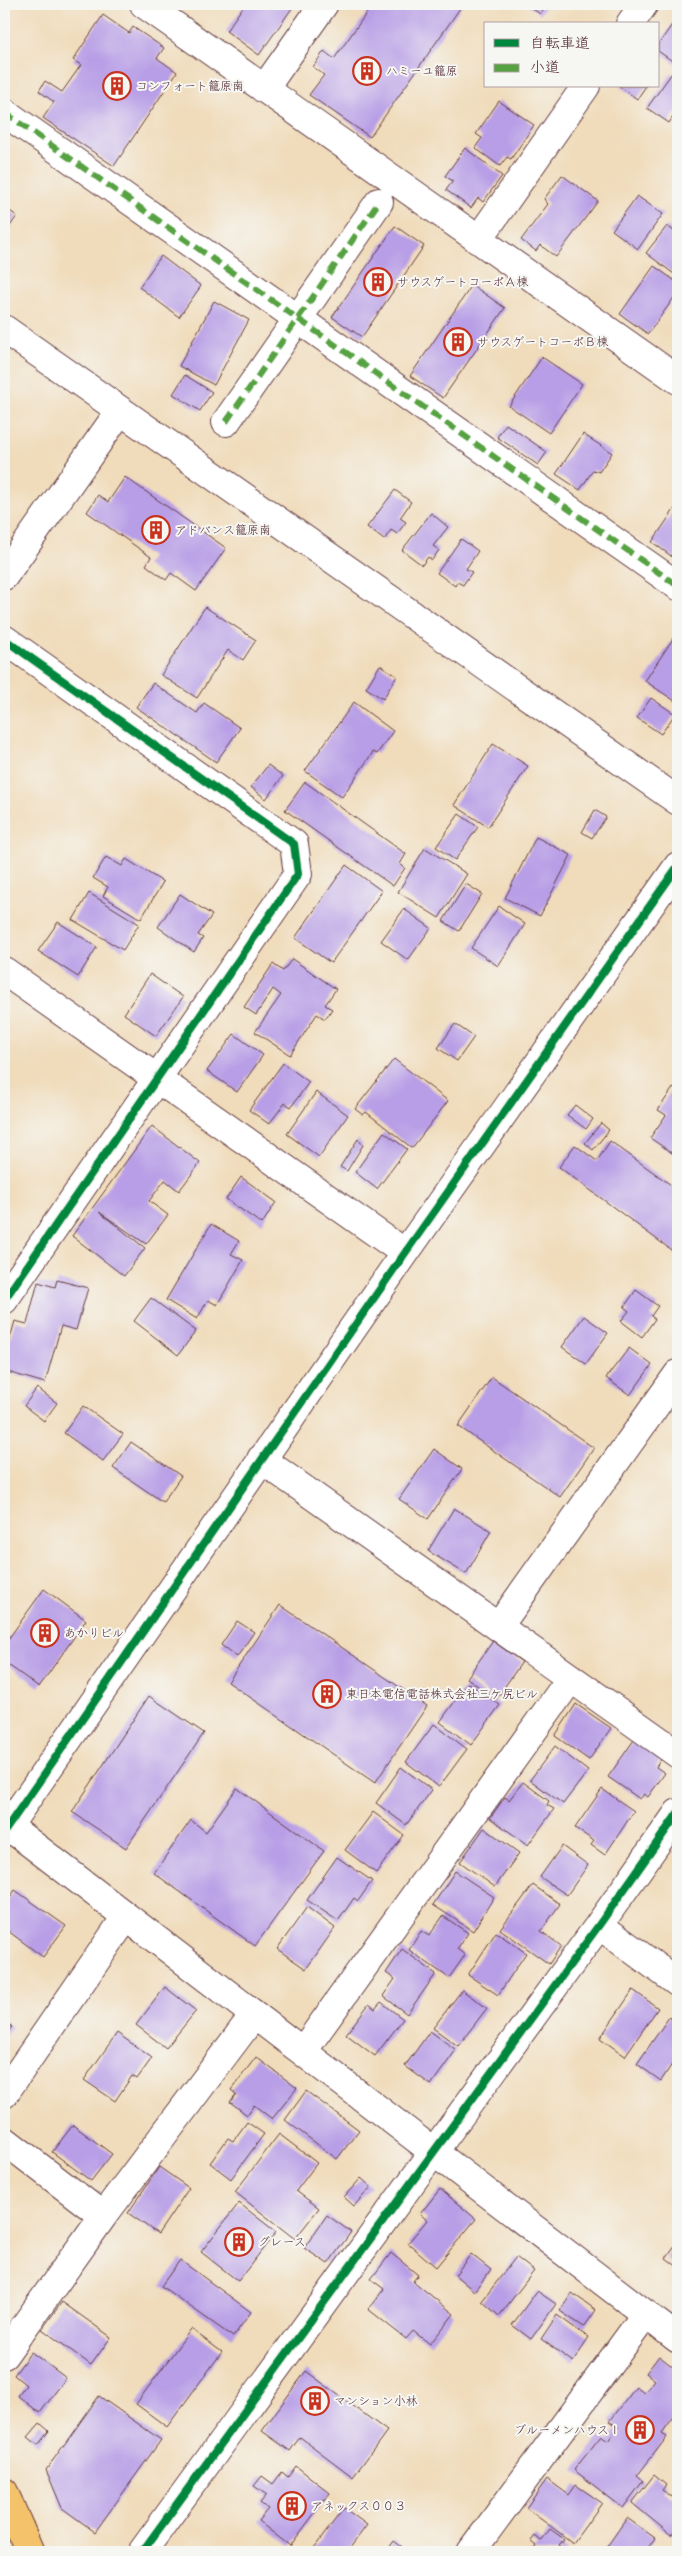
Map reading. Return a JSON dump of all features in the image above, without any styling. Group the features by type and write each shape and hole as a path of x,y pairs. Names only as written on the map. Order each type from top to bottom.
{"main road":[{"path":"4,2492 30,2552"}],"street":[{"path":"144,4 478,240 676,373"},
{"path":"264,88 324,4"},
{"path":"631,22 644,4"},
{"path":"478,240 585,88"},
{"path":"4,112 678,586"},
{"path":"226,422 379,202"},
{"path":"4,329 678,801"},
{"path":"4,576 120,411"},
{"path":"4,639 294,844 298,874 4,1300"},
{"path":"678,866 261,1459 6,1829 303,2051 678,2339"},
{"path":"4,971 405,1253"},
{"path":"499,1626 678,1374"},
{"path":"261,1459 678,1754"},
{"path":"303,2051 571,1678"},
{"path":"142,2552 599,1925 678,1813"},
{"path":"4,2094 126,1918"},
{"path":"599,1925 678,1984"},
{"path":"4,2355 103,2216 254,2015"},
{"path":"4,2140 103,2216"},
{"path":"471,2552 646,2314"}],"building":[{"path":"245,4 295,4 259,55 226,31"},
{"name":"ハミーユ籠原","path":"373,4 463,4 370,137 309,95 324,75 313,67 324,51 334,59"},
{"path":"526,4 547,4 540,14"},
{"name":"コンフォート籠原南","path":"103,15 129,33 133,27 164,48 157,58 177,72 114,166 43,118 54,102 39,91 45,81 62,92 81,65 73,60"},
{"path":"678,16 678,65 660,52 660,42"},
{"path":"672,73 678,78 678,109 669,123 647,108"},
{"path":"622,88 645,88 637,99"},
{"path":"499,101 534,125 511,159 507,157 500,166 475,148 482,138 476,134"},
{"path":"465,148 502,176 483,202 478,198 471,208 446,190 453,181 445,176"},
{"path":"562,175 598,201 556,257 540,245 536,251 521,240 548,204 544,199"},
{"path":"637,196 663,214 638,249 612,230"},
{"path":"4,207 17,216 4,235"},
{"name":"サウスゲートコーポＡ棟","path":"395,226 424,246 362,337 332,317"},
{"path":"667,226 678,234 678,277 646,253"},
{"path":"161,256 201,286 179,317 139,287"},
{"path":"654,266 678,283 678,292 648,334 620,314"},
{"name":"サウスゲートコーポＢ棟","path":"472,285 505,308 443,398 410,376"},
{"path":"214,301 249,320 214,385 179,366"},
{"path":"542,357 582,384 549,433 509,406"},
{"path":"185,375 212,392 200,411 173,394"},
{"path":"506,424 547,452 538,465 497,437"},
{"path":"583,434 612,453 599,472 593,470 580,490 556,474"},
{"name":"アドバンス籠原南","path":"125,477 226,548 196,591 171,573 166,580 146,565 151,557 87,512 98,495 108,502"},
{"path":"395,490 411,502 400,518 406,522 397,534 391,530 384,540 367,527"},
{"path":"678,504 678,561 652,542"},
{"path":"431,513 448,527 433,546 439,550 432,560 428,557 422,565 402,550"},
{"path":"461,539 478,551 466,569 472,572 463,585 457,582 455,586 437,573"},
{"path":"205,607 256,640 243,660 228,650 197,698 161,675"},
{"path":"678,631 678,703 645,681"},
{"path":"380,665 397,676 383,699 366,688"},
{"path":"153,683 197,713 204,703 240,728 216,762 136,707"},
{"path":"651,698 675,714 661,734 637,718"},
{"path":"354,702 393,731 377,754 373,752 342,797 305,771"},
{"path":"493,744 528,766 488,827 454,805"},
{"path":"268,765 283,776 266,799 251,787"},
{"path":"305,782 406,854 400,864 405,868 393,886 285,810"},
{"path":"595,810 606,817 592,838 582,832"},
{"path":"459,814 478,827 455,860 436,847"},
{"path":"536,837 571,855 540,916 505,898"},
{"path":"425,848 467,874 439,918 398,892"},
{"path":"106,857 122,866 126,859 163,882 141,919 103,896 108,887 93,878"},
{"path":"346,865 382,891 331,963 295,938"},
{"path":"466,884 482,894 459,931 443,921"},
{"path":"89,893 139,924 123,950 73,920"},
{"path":"180,894 212,915 198,935 203,938 194,952 158,927"},
{"path":"499,906 525,924 498,966 471,948"},
{"path":"404,909 431,928 408,960 381,941"},
{"path":"58,922 97,947 78,977 38,951"},
{"path":"292,959 336,989 325,1005 332,1009 325,1019 317,1014 290,1055 255,1032 281,995 273,989 256,1015 244,1007 273,964 283,971"},
{"path":"150,974 183,997 156,1036 124,1014"},
{"path":"455,1024 474,1037 457,1061 438,1048"},
{"path":"234,1034 263,1055 237,1092 207,1071"},
{"path":"394,1059 448,1101 412,1148 366,1112 363,1115 355,1109"},
{"path":"283,1063 309,1082 291,1107 285,1103 269,1124 249,1110"},
{"path":"673,1088 678,1092 678,1157 650,1138 666,1115 658,1110"},
{"path":"316,1092 348,1115 319,1157 287,1134"},
{"path":"575,1105 593,1119 586,1129 567,1115"},
{"path":"601,1123 609,1130 593,1150 585,1143"},
{"path":"152,1126 200,1163 179,1191 165,1180 149,1201 168,1215 146,1244 99,1212 145,1248 124,1276 72,1236"},
{"path":"384,1132 407,1149 377,1189 355,1172"},
{"path":"358,1139 363,1145 347,1171 340,1167"},
{"path":"610,1141 678,1190 678,1255 559,1167 575,1145 597,1161"},
{"path":"241,1177 276,1202 262,1224 226,1199"},
{"path":"211,1224 239,1241 231,1254 243,1260 217,1305 208,1300 197,1319 166,1300"},
{"path":"57,1280 88,1288 76,1330 61,1326 45,1383 4,1371 4,1360 15,1321 27,1324 38,1282 55,1287"},
{"path":"636,1290 658,1306 651,1316 655,1319 642,1337 621,1321 629,1311 624,1307"},
{"path":"151,1298 196,1331 178,1355 134,1321"},
{"path":"584,1316 608,1333 586,1364 562,1347"},
{"path":"629,1348 652,1365 630,1395 606,1378"},
{"path":"492,1377 594,1448 560,1497 458,1426"},
{"path":"37,1388 57,1403 44,1421 24,1406"},
{"path":"83,1406 123,1434 103,1461 64,1433"},
{"path":"131,1442 181,1476 163,1502 113,1468"},
{"path":"434,1449 462,1469 428,1519 399,1499"},
{"path":"454,1508 491,1531 466,1574 428,1551"},
{"name":"あかりビル","path":"44,1589 86,1620 39,1687 4,1662 4,1645"},
{"name":"東日本電信電話株式会社三ケ尻ビル","path":"280,1605 427,1706 375,1783 228,1682"},
{"path":"237,1621 254,1632 237,1657 221,1645"},
{"path":"493,1641 522,1662 496,1699 467,1678"},
{"path":"468,1683 500,1705 471,1745 440,1722"},
{"path":"149,1696 204,1733 126,1848 72,1812"},
{"path":"576,1704 611,1728 589,1760 555,1736"},
{"path":"434,1724 467,1749 439,1787 406,1762"},
{"path":"634,1740 661,1759 656,1767 665,1773 648,1797 644,1794 640,1799 608,1777"},
{"path":"555,1746 588,1771 563,1804 530,1780"},
{"path":"401,1767 432,1790 406,1825 376,1803"},
{"path":"523,1782 549,1801 547,1805 554,1809 528,1845 490,1818 505,1797 509,1800"},
{"path":"237,1788 324,1851 255,1946 154,1873 191,1820 206,1832"},
{"path":"602,1789 634,1811 605,1855 591,1845 594,1841 575,1828"},
{"path":"373,1812 404,1835 376,1873 345,1850"},
{"path":"484,1828 519,1853 495,1887 460,1862"},
{"path":"562,1846 588,1865 567,1895 540,1877"},
{"path":"337,1857 372,1881 358,1901 354,1898 338,1921 307,1900"},
{"path":"455,1871 494,1897 473,1931 433,1905"},
{"path":"533,1885 560,1904 541,1931 561,1946 549,1964 500,1929"},
{"path":"15,1890 66,1926 43,1957 4,1928 4,1907"},
{"path":"307,1907 335,1928 306,1969 277,1949"},
{"path":"443,1916 468,1933 457,1949 465,1955 449,1978 409,1950 421,1931 429,1936"},
{"path":"496,1932 526,1953 498,1995 468,1975"},
{"path":"402,1949 436,1974 407,2014 383,1996 395,1979 386,1973"},
{"path":"165,1987 196,2011 166,2048 136,2025"},
{"path":"462,1990 487,2008 458,2046 433,2028"},
{"path":"633,1990 658,2008 625,2056 600,2038"},
{"path":"381,2002 403,2019 375,2056 346,2034 369,2004 375,2009"},
{"path":"669,2017 678,2023 678,2055 661,2081 637,2064"},
{"path":"4,2020 12,2027 4,2037"},
{"path":"430,2031 456,2050 431,2085 405,2066"},
{"path":"117,2033 152,2058 137,2079 132,2076 115,2101 84,2080"},
{"path":"256,2057 297,2088 272,2119 254,2105 247,2115 230,2102 236,2094 231,2090"},
{"path":"306,2091 359,2130 337,2159 285,2120"},
{"path":"247,2122 264,2134 231,2179 210,2163 228,2138 233,2141"},
{"path":"73,2125 112,2154 91,2181 52,2152"},
{"path":"279,2134 317,2163 296,2191 319,2208 295,2239 235,2192"},
{"path":"159,2167 189,2188 158,2234 128,2213"},
{"path":"361,2178 371,2187 354,2206 344,2197"},
{"path":"440,2189 476,2219 436,2267 408,2243 427,2220 420,2214"},
{"name":"グレース","path":"239,2203 276,2232 238,2281 201,2252"},
{"path":"327,2215 351,2232 328,2264 304,2248"},
{"path":"678,2241 678,2267 666,2258"},
{"path":"391,2253 418,2275 413,2281 454,2314 430,2344 413,2331 406,2339 368,2309 384,2289 371,2279"},
{"path":"471,2254 491,2270 474,2291 455,2275"},
{"path":"516,2257 534,2271 499,2316 482,2301"},
{"path":"180,2260 251,2312 233,2337 161,2286"},
{"path":"537,2291 556,2304 531,2339 512,2325"},
{"path":"572,2293 596,2310 584,2327 560,2311"},
{"path":"62,2302 111,2337 91,2365 42,2329"},
{"path":"557,2315 589,2338 573,2362 541,2339"},
{"path":"191,2329 222,2352 167,2427 136,2404"},
{"path":"31,2352 66,2378 40,2413 18,2396 26,2385 14,2375"},
{"name":"ブルーメンハウスＩ","path":"659,2356 678,2371 678,2412 662,2434 667,2437 637,2476 643,2481 623,2508 574,2470 601,2436 608,2441 618,2427 610,2421 636,2387 644,2393 655,2380 646,2373"},
{"name":"マンション小林","path":"306,2371 387,2431 353,2477 300,2437 290,2451 262,2431"},
{"path":"99,2396 161,2440 95,2532 62,2508 46,2470"},
{"path":"40,2423 49,2431 38,2445 28,2437"},
{"name":"アネックス００３","path":"296,2466 330,2493 290,2546 258,2521 268,2509 260,2503 267,2495 254,2486 262,2476 273,2484 282,2472 288,2477"},
{"path":"654,2475 666,2485 662,2490 672,2497 677,2491 678,2493 678,2526 671,2535 632,2503"},
{"path":"547,2479 569,2495 576,2485 602,2503 573,2543 526,2508"},
{"path":"344,2508 367,2525 347,2552 311,2552"},
{"path":"627,2518 655,2538 645,2552 603,2552"},
{"path":"550,2529 564,2539 559,2545 568,2552 533,2552 537,2546 531,2541 535,2536 541,2541"},
{"path":"394,2541 409,2552 386,2552"}],"marked path":[{"path":"4,112 678,586"},
{"path":"226,422 379,202"}],"cycle path":[{"path":"4,639 294,844 298,874 4,1300"},
{"path":"4,1832 405,1253 678,866"},
{"path":"142,2552 599,1925 678,1813"}],"place":[{"name":"ハミーユ籠原","path":"367,71"},
{"name":"コンフォート籠原南","path":"117,86"},
{"name":"サウスゲートコーポＡ棟","path":"378,282"},
{"name":"サウスゲートコーポＢ棟","path":"458,342"},
{"name":"アドバンス籠原南","path":"156,530"},
{"name":"あかりビル","path":"45,1633"},
{"name":"東日本電信電話株式会社三ケ尻ビル","path":"327,1694"},
{"name":"グレース","path":"239,2242"},
{"name":"マンション小林","path":"315,2401"},
{"name":"ブルーメンハウスＩ","path":"640,2430"},
{"name":"アネックス００３","path":"292,2506"}]}
